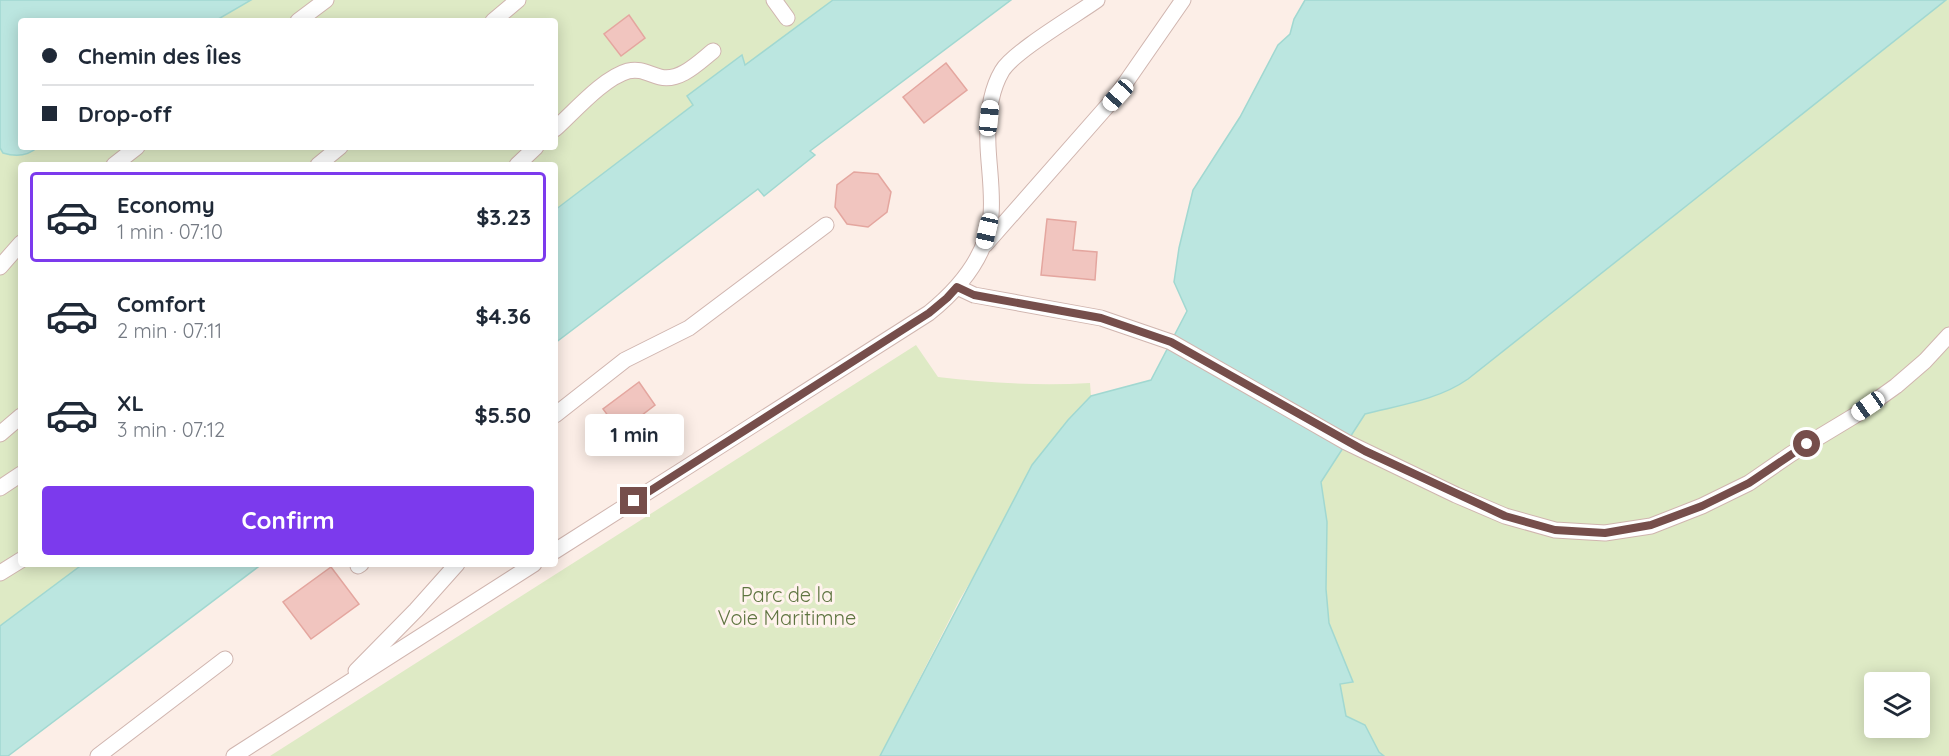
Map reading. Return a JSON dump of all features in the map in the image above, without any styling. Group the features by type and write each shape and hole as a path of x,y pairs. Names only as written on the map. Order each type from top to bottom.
{"lane":[{"path":"302,18 326,0"},
{"path":"497,18 518,0"},
{"path":"774,0 787,18"},
{"path":"983,247 991,215 988,131 990,105 997,80 1012,60 1097,0"},
{"path":"558,549 929,313 947,298 972,267 983,247 1118,95 1184,0"},
{"path":"558,126 594,93 626,72 638,70 660,77 674,77 713,51"},
{"path":"118,162 133,150"},
{"path":"322,162 336,150"},
{"path":"520,162 533,150"},
{"path":"558,413 625,360 689,328 826,225"},
{"path":"0,267 18,246"},
{"path":"957,287 974,295 1101,318 1171,342 1346,442 1505,516 1555,530 1605,533 1651,525 1702,506 1749,483 1791,454 1854,416 1903,380 1925,362 1949,335"},
{"path":"0,434 18,419"},
{"path":"0,488 18,476"},
{"path":"0,573 18,562"},
{"path":"337,690 416,610 454,567"},
{"path":"234,756 529,567"},
{"path":"98,756 225,659"}],"green space":[{"path":"0,0 833,0 744,66 741,56 687,96 693,105 558,208 558,162 18,162 18,567 79,567 0,626"},
{"path":"1946,0 1949,0 1949,756 1384,756 1379,753 1365,725 1346,716 1340,684 1353,682 1329,623 1326,589 1327,522 1321,482 1365,414 1431,397 1468,379"},
{"name":"Parc de la Voie Maritimne","path":"916,345 938,377 1014,383 1090,383 1091,396 1068,420 960,599 880,756 270,756"}],"water":[{"path":"0,0 251,0 220,18 18,18 18,150 33,150 26,154 13,155 3,153 0,148"},
{"path":"833,0 1011,0 810,151 815,155 764,196 758,189 558,341 558,208 693,105 687,96 742,55 745,65"},
{"path":"1305,0 1946,0 1468,379 1431,397 1365,414 1321,482 1327,522 1326,589 1329,623 1353,682 1340,684 1346,716 1365,725 1379,752 1384,756 880,756 1032,465 1068,420 1091,396 1151,380 1187,311 1174,282 1179,248 1193,190 1240,117 1278,45 1290,34 1294,19"},
{"path":"79,567 258,567 8,756 0,756 0,626"}],"building":[{"path":"629,15 645,38 621,56 604,34"},
{"path":"946,63 967,90 924,123 903,97"},
{"path":"854,172 878,174 891,192 887,212 868,227 847,224 835,207 837,185"},
{"path":"1047,219 1076,222 1073,250 1097,252 1095,280 1041,275"},
{"path":"639,382 655,405 620,432 603,409"},
{"path":"331,567 359,604 311,639 283,602"}],"route":[{"path":"634,501 929,313 957,287 974,295 1101,318 1171,342 1346,442 1505,516 1555,530 1605,533 1651,525 1702,506 1749,483 1807,444"}]}
